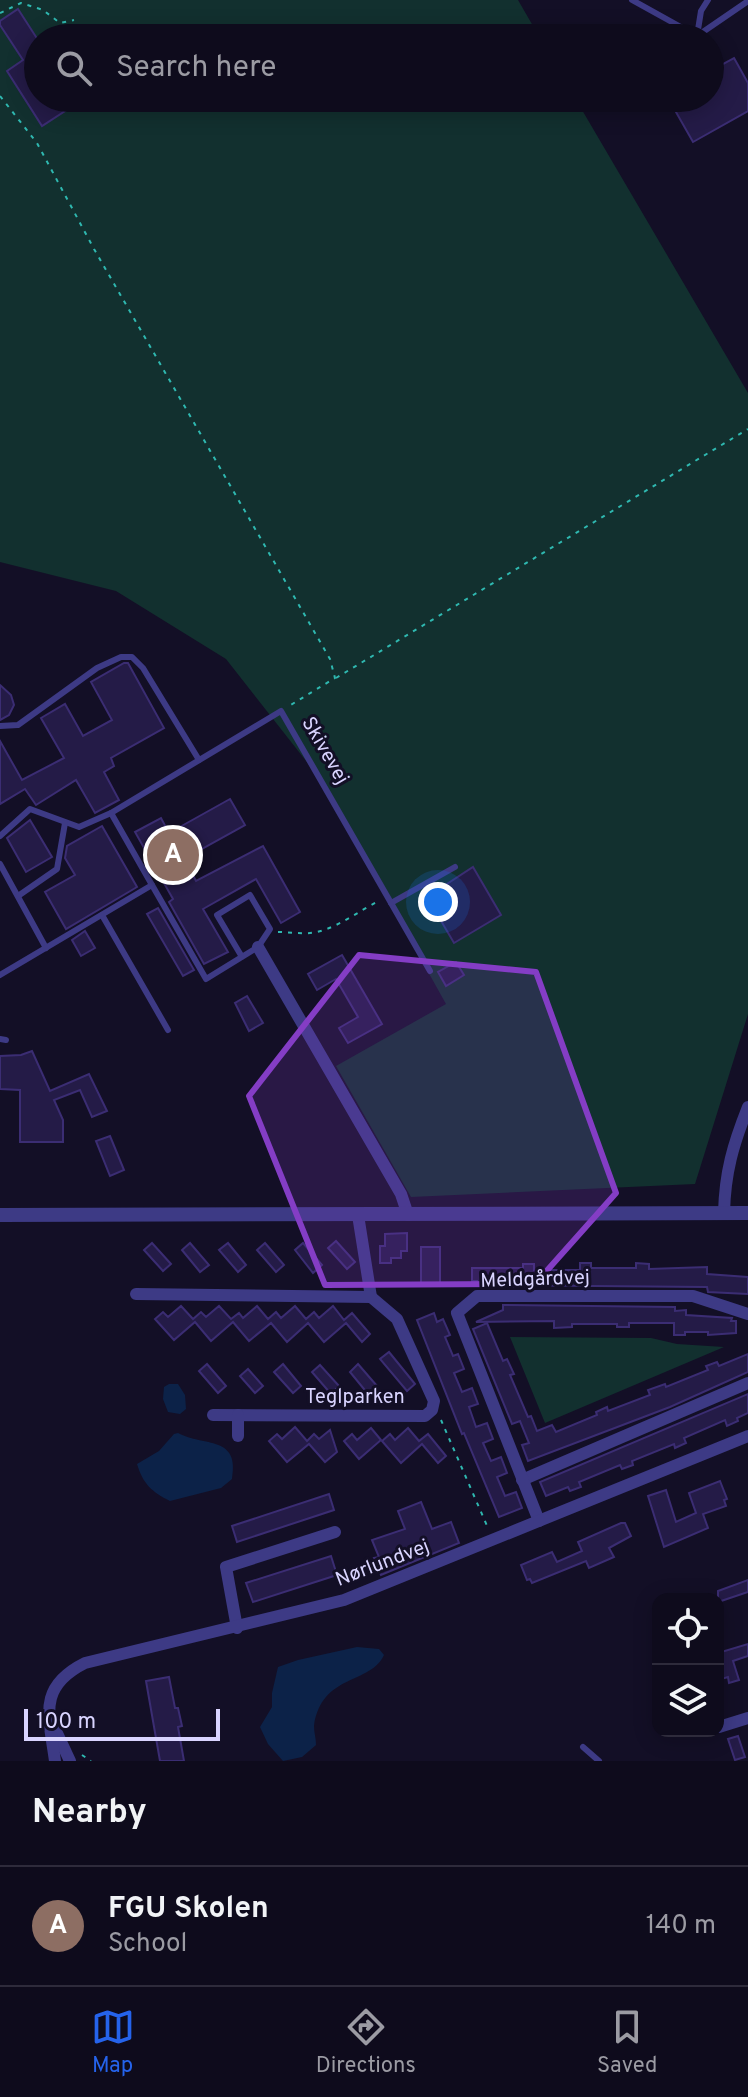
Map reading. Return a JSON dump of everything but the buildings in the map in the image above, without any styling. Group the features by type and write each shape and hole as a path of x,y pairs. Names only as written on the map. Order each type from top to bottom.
{"street":[{"path":"258,947 401,1194 408,1215"},
{"path":"724,1213 725,1181 730,1158 748,1107"},
{"path":"0,1215 748,1213"},
{"path":"136,1294 371,1297 358,1215"},
{"name":"Meldgårdvej","path":"539,1521 457,1313 477,1296 693,1296 748,1314"},
{"name":"Teglparken","path":"213,1415 425,1416 432,1410 434,1401 397,1319 371,1297"},
{"path":"522,1480 748,1383"},
{"path":"238,1415 238,1436"},
{"name":"Nørlundvej","path":"55,1761 50,1700 57,1682 85,1663 344,1600 748,1436"},
{"path":"237,1628 226,1567 335,1532"},
{"path":"49,1717 70,1761"},
{"path":"724,1725 748,1718"}],"lane":[{"path":"632,0 675,24"},
{"path":"699,24 701,11 708,0"},
{"path":"714,24 748,1"},
{"path":"0,726 18,725 97,668 121,657 132,657 143,668 199,760"},
{"name":"Skivevej","path":"65,823 79,827 111,813 281,711 430,971"},
{"path":"0,836 30,809 65,823 57,869 18,896"},
{"path":"111,813 206,979 242,957 258,947 270,929 250,895 217,915 242,957"},
{"path":"0,864 46,948"},
{"path":"389,900 455,867"},
{"path":"0,975 152,885"},
{"path":"102,915 168,1030"},
{"path":"583,1747 599,1761"}],"path":[{"path":"0,13 21,3 43,10 60,23 74,20"},
{"path":"0,96 37,143 94,249 330,659 335,678"},
{"path":"281,711 748,429"},
{"path":"268,932 312,933 343,923 365,907 389,900"},
{"path":"432,1410 444,1425 493,1540"}],"highlighted area":[{"path":"359,955 536,972 616,1193 535,1284 325,1285 249,1096"}],"green space":[{"path":"0,0 518,0 532,24 24,24 24,112 583,112 748,393 748,1014 695,1184 411,1197 336,1066 446,1004 321,780 226,659 116,591 0,562"},
{"path":"510,1337 651,1338 677,1344 724,1347 545,1423"}],"water":[{"path":"178,1384 185,1395 186,1409 180,1414 168,1412 163,1399 164,1387"},
{"path":"178,1433 225,1449 231,1455 232,1479 221,1488 170,1501 153,1491 137,1464 159,1451"},
{"path":"357,1647 379,1649 384,1655 368,1671 326,1697 314,1726 316,1745 302,1757 283,1761 268,1744 260,1727 272,1707 278,1667"}],"place":[{"name":"FGU Skolen","path":"173,855"}]}
